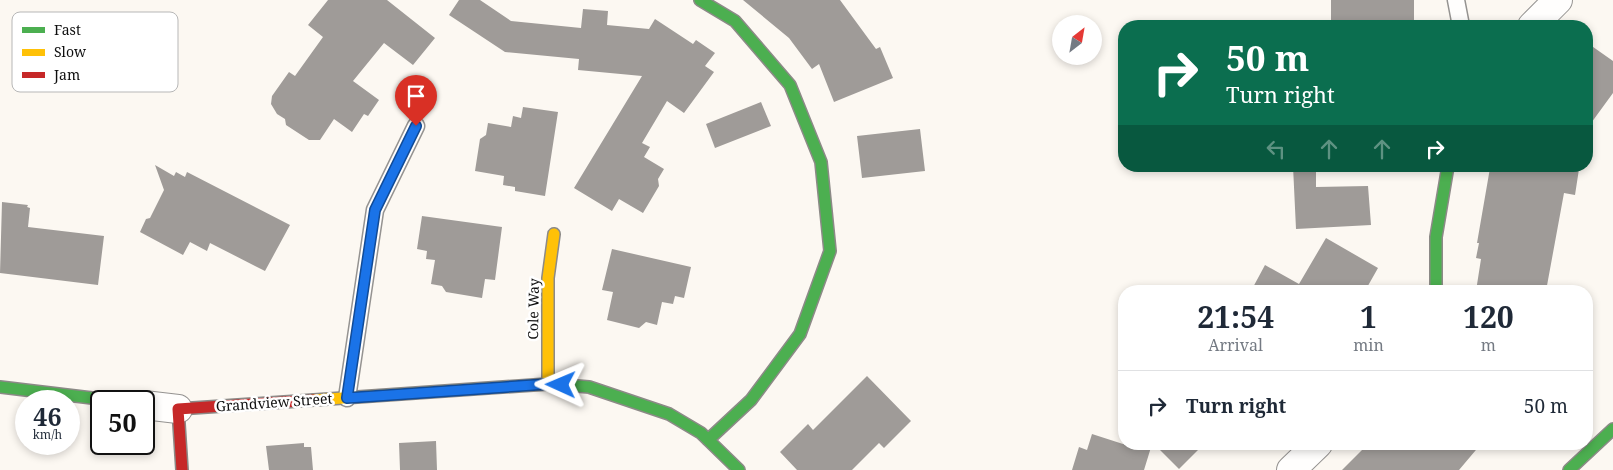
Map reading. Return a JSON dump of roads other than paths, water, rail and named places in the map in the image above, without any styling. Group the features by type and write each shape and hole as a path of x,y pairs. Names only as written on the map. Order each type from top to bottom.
{"street":[{"path":"700,0 735,21 790,85 821,162 830,251 800,334 751,400 708,440"},
{"path":"1538,20 1558,0"},
{"path":"1436,285 1436,237 1447,172"},
{"name":"Cole Way","path":"548,384 548,278 554,234"},
{"name":"Grandview Street","path":"155,406 178,409 548,384 589,387 669,414 701,433 739,470"},
{"path":"0,387 90,398"},
{"path":"178,409 182,470"},
{"path":"1593,448 1613,429"},
{"path":"1291,470 1312,450"},
{"path":"1569,470 1590,450"}],"lane":[{"path":"1456,0 1460,20"},
{"path":"347,398 375,210 416,126"}]}
